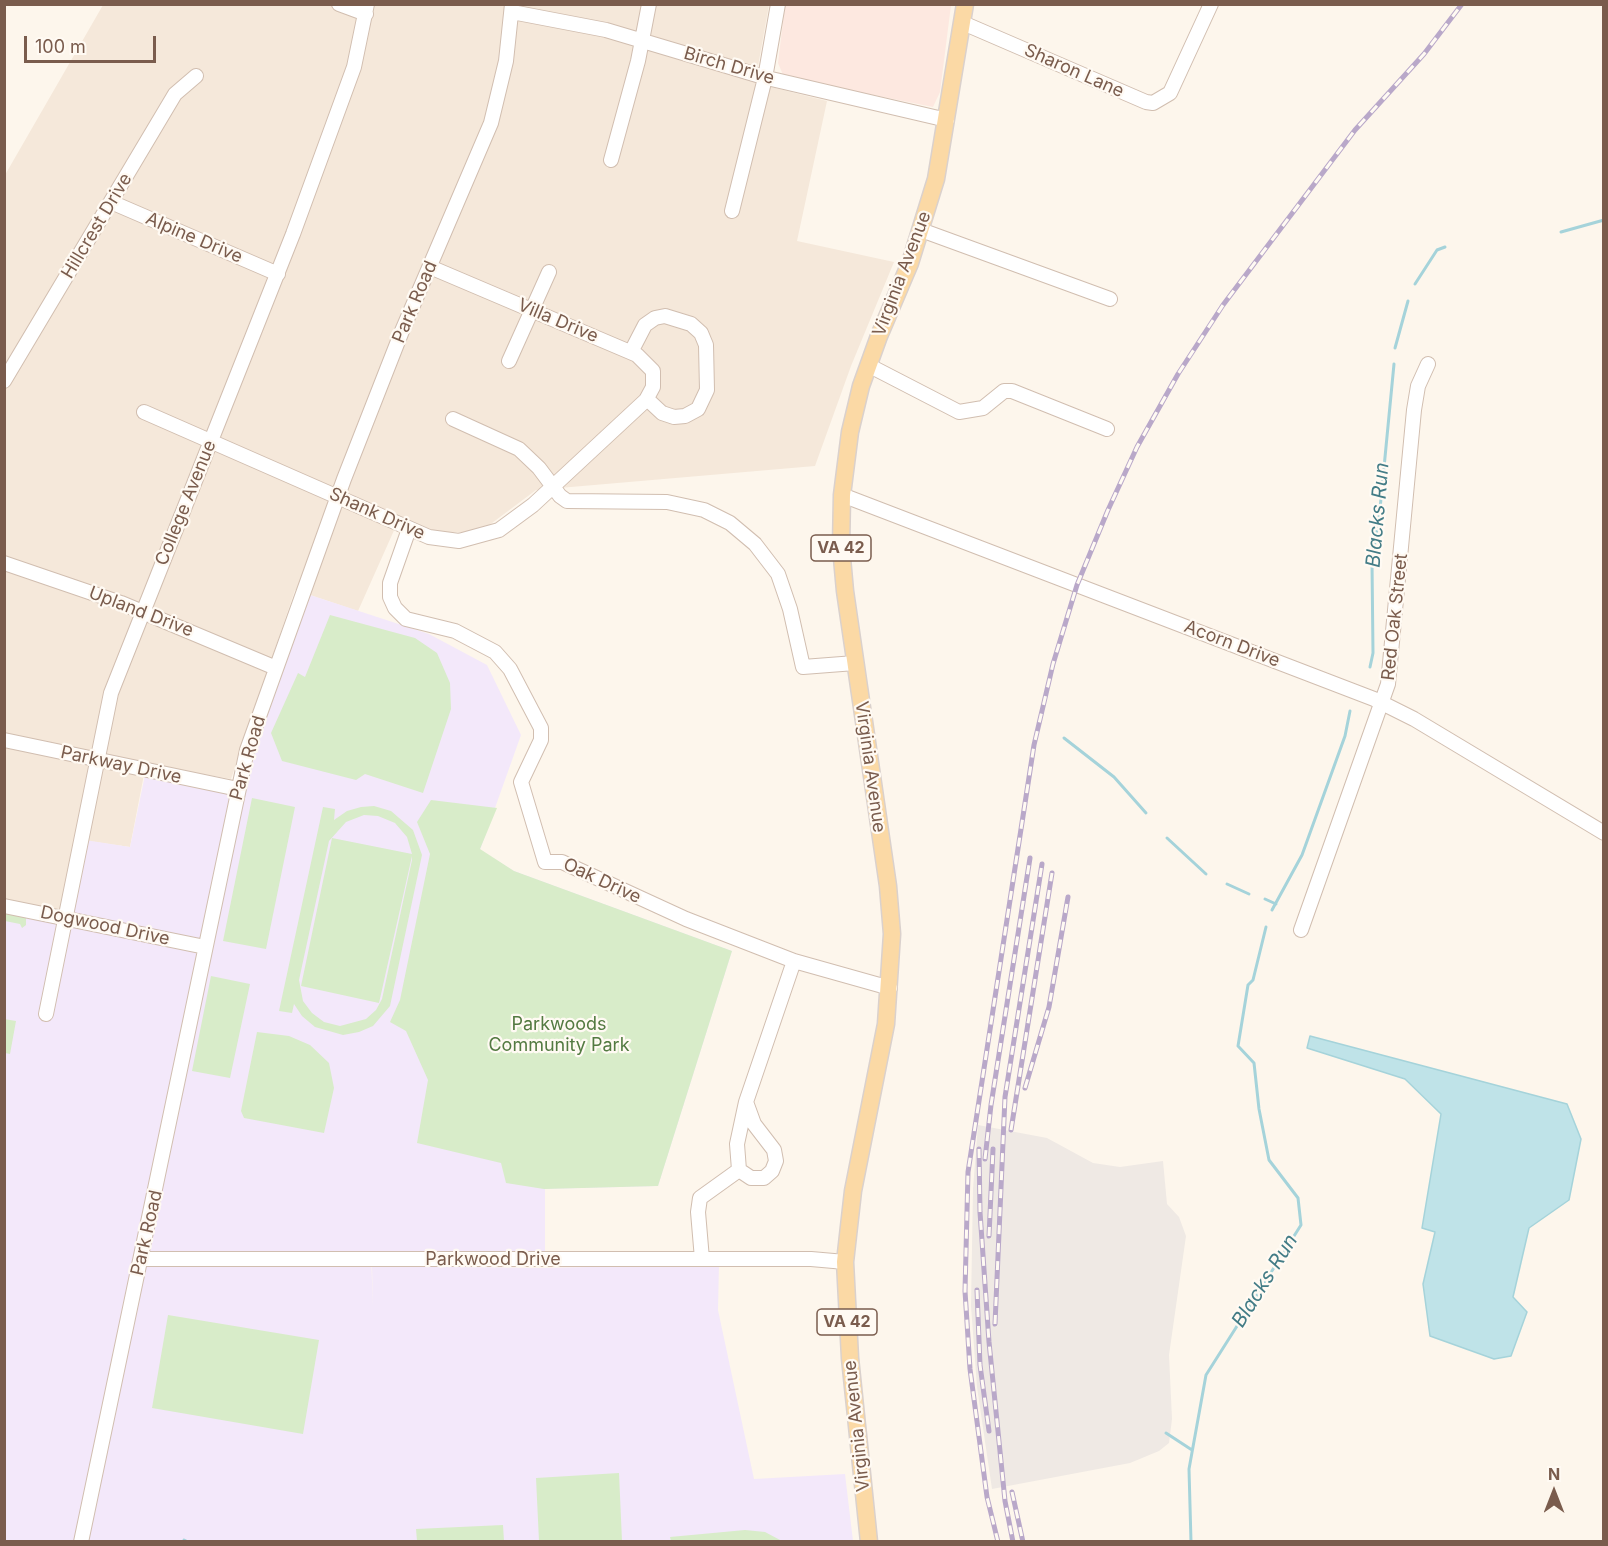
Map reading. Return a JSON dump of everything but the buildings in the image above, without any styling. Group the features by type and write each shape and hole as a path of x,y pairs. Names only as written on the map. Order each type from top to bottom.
{"main road":[{"name":"Virginia Avenue","path":"869,1542 850,1358 844,1262 853,1191 881,1056 890,988 892,946 889,898 842,560 842,495 850,432 868,365 921,230 936,179 965,4"}],"street":[{"path":"339,4 367,9"},
{"path":"611,160 643,41 649,4"},
{"path":"732,212 765,78 778,4"},
{"name":"Sharon Lane","path":"963,23 1146,102 1165,98 1177,81 1211,4"},
{"name":"Birch Drive","path":"512,8 606,30 765,78 947,120"},
{"name":"Park Road","path":"81,1542 142,1259 238,789 253,732 394,352 491,123 502,85 512,8"},
{"name":"College Avenue","path":"46,1014 111,693 278,274 344,96 359,49 367,9"},
{"name":"Hillcrest Drive","path":"4,381 175,94 196,76"},
{"name":"Alpine Drive","path":"111,202 278,274"},
{"path":"921,230 1110,299"},
{"name":"Villa Drive","path":"430,267 631,352 644,360 653,371 654,387 647,399"},
{"path":"510,361 549,272"},
{"path":"631,352 645,325 652,319 665,316 691,324 701,333 706,345 707,390 698,408 688,415 674,417 662,413 647,399"},
{"name":"Red Oak Street","path":"1301,930 1382,703 1393,653 1414,410 1418,386 1428,364"},
{"path":"868,365 959,412 983,408 1004,391 1012,391 1107,429"},
{"name":"Shank Drive","path":"144,412 409,529 442,540 480,537 508,524 552,487 647,399"},
{"path":"453,419 515,446 539,468 560,496 570,502 667,502 704,510 730,523 755,544 778,574 790,609 803,667 855,663"},
{"name":"Acorn Drive","path":"842,495 1382,703 1414,719 1604,833"},
{"name":"Oak Drive","path":"409,529 390,580 390,592 395,608 406,619 455,631 495,652 510,669 541,728 541,740 521,782 545,862 562,862 686,919 794,961 890,988"},
{"name":"Upland Drive","path":"4,562 142,611 276,668"},
{"name":"Parkway Drive","path":"4,740 238,789"},
{"name":"Dogwood Drive","path":"4,906 205,947"},
{"path":"739,1170 737,1144 746,1102 794,961"},
{"path":"739,1170 751,1178 764,1178 772,1171 776,1161 774,1150 754,1124 746,1102"},
{"path":"702,1259 698,1212 700,1198 739,1170"},
{"name":"Parkwood Drive","path":"142,1259 811,1259 844,1262"}],"shaded area":[{"path":"103,5 769,5 755,83 827,101 797,241 894,262 851,366 815,466 536,490 480,532 438,532 400,517 358,611 295,590 231,779 146,764 130,847 74,839 60,912 5,900 5,175"},
{"path":"785,5 951,5 940,92 933,107 784,77 778,63"},
{"path":"310,595 429,634 487,665 521,735 480,850 514,871 732,951 658,1186 545,1189 545,1254 371,1254 373,1308 372,1266 543,1268 719,1264 718,1310 754,1479 845,1474 853,1541 5,1541 4,911 68,925 85,840 130,847 145,775 243,795 253,749"},
{"path":"978,1125 1047,1138 1093,1163 1120,1167 1163,1161 1167,1204 1179,1217 1186,1236 1169,1355 1172,1419 1169,1443 1159,1451 1130,1463 992,1489 977,1387 971,1306 973,1189"}],"green space":[{"path":"330,615 415,638 437,653 450,683 451,709 423,793 365,774 356,780 282,761 271,733 298,673 305,677"},
{"path":"252,798 295,807 266,949 223,941"},
{"name":"Parkwoods Community Park","path":"431,800 497,808 480,849 514,871 732,951 658,1186 544,1189 506,1183 501,1163 417,1143 428,1080 406,1031 390,1022 400,1000 430,854 417,822"},
{"path":"374,806 391,811 413,830 422,855 390,1006 373,1026 343,1035 315,1027 302,1016 294,1004 292,1013 279,1011 323,807 335,809 334,820 347,811 361,807","holes":["364,815 378,816 395,823 407,837 412,854 332,838 301,986 379,1003 412,856 382,999 376,1010 366,1019 340,1026 324,1022 312,1013 303,1001 299,980 329,841 346,822"]},
{"path":"4,911 26,917 26,925 22,928 20,924 5,921"},
{"path":"211,976 250,984 230,1078 192,1071"},
{"path":"4,1019 16,1021 10,1054 5,1053"},
{"path":"257,1032 289,1036 310,1045 329,1063 334,1088 324,1133 244,1118 241,1111"},
{"path":"168,1315 319,1340 303,1434 152,1408"},
{"path":"619,1473 622,1541 539,1541 536,1478"},
{"path":"503,1525 504,1541 417,1541 416,1529"},
{"path":"745,1530 765,1532 782,1541 671,1541 670,1537"}],"water":[{"path":"1310,1036 1567,1104 1581,1139 1569,1200 1529,1228 1513,1297 1527,1312 1511,1356 1494,1359 1430,1336 1423,1284 1435,1232 1422,1228 1441,1114 1405,1079 1307,1048"}],"waterway":[{"name":"Blacks Run","path":"1561,232 1604,220"},
{"name":"Blacks Run","path":"1415,284 1437,250 1445,247"},
{"name":"Blacks Run","path":"1395,348 1408,301"},
{"name":"Blacks Run","path":"1370,667 1373,653 1372,562 1380,509 1394,364"},
{"name":"Blacks Run","path":"1272,910 1302,855 1345,736 1350,711"},
{"path":"1064,738 1114,777 1146,813"},
{"path":"1167,838 1206,874"},
{"path":"1227,884 1249,894"},
{"path":"1265,899 1276,904"},
{"name":"Blacks Run","path":"1191,1542 1189,1469 1206,1375 1301,1225 1298,1198 1269,1160 1259,1109 1254,1063 1238,1046 1248,985 1253,980 1266,927"},
{"path":"1166,1433 1192,1450"},
{"path":"184,1540 188,1542"}],"railway":[{"path":"998,1542 987,1497 970,1369 965,1291 968,1172 1034,745 1053,664 1077,585 1108,510 1137,447 1178,374 1223,305 1355,130 1424,54 1462,4"},
{"path":"985,1159 991,1105 1030,858"},
{"path":"995,1324 1005,1097 1042,864"},
{"path":"1011,1130 1052,873"},
{"path":"1025,1088 1049,1007 1068,897"},
{"path":"979,1149 980,1212 989,1342 1005,1501 1013,1542"},
{"path":"989,1236 993,1149"},
{"path":"977,1290 980,1365 989,1431"},
{"path":"1012,1492 1023,1542"}]}
